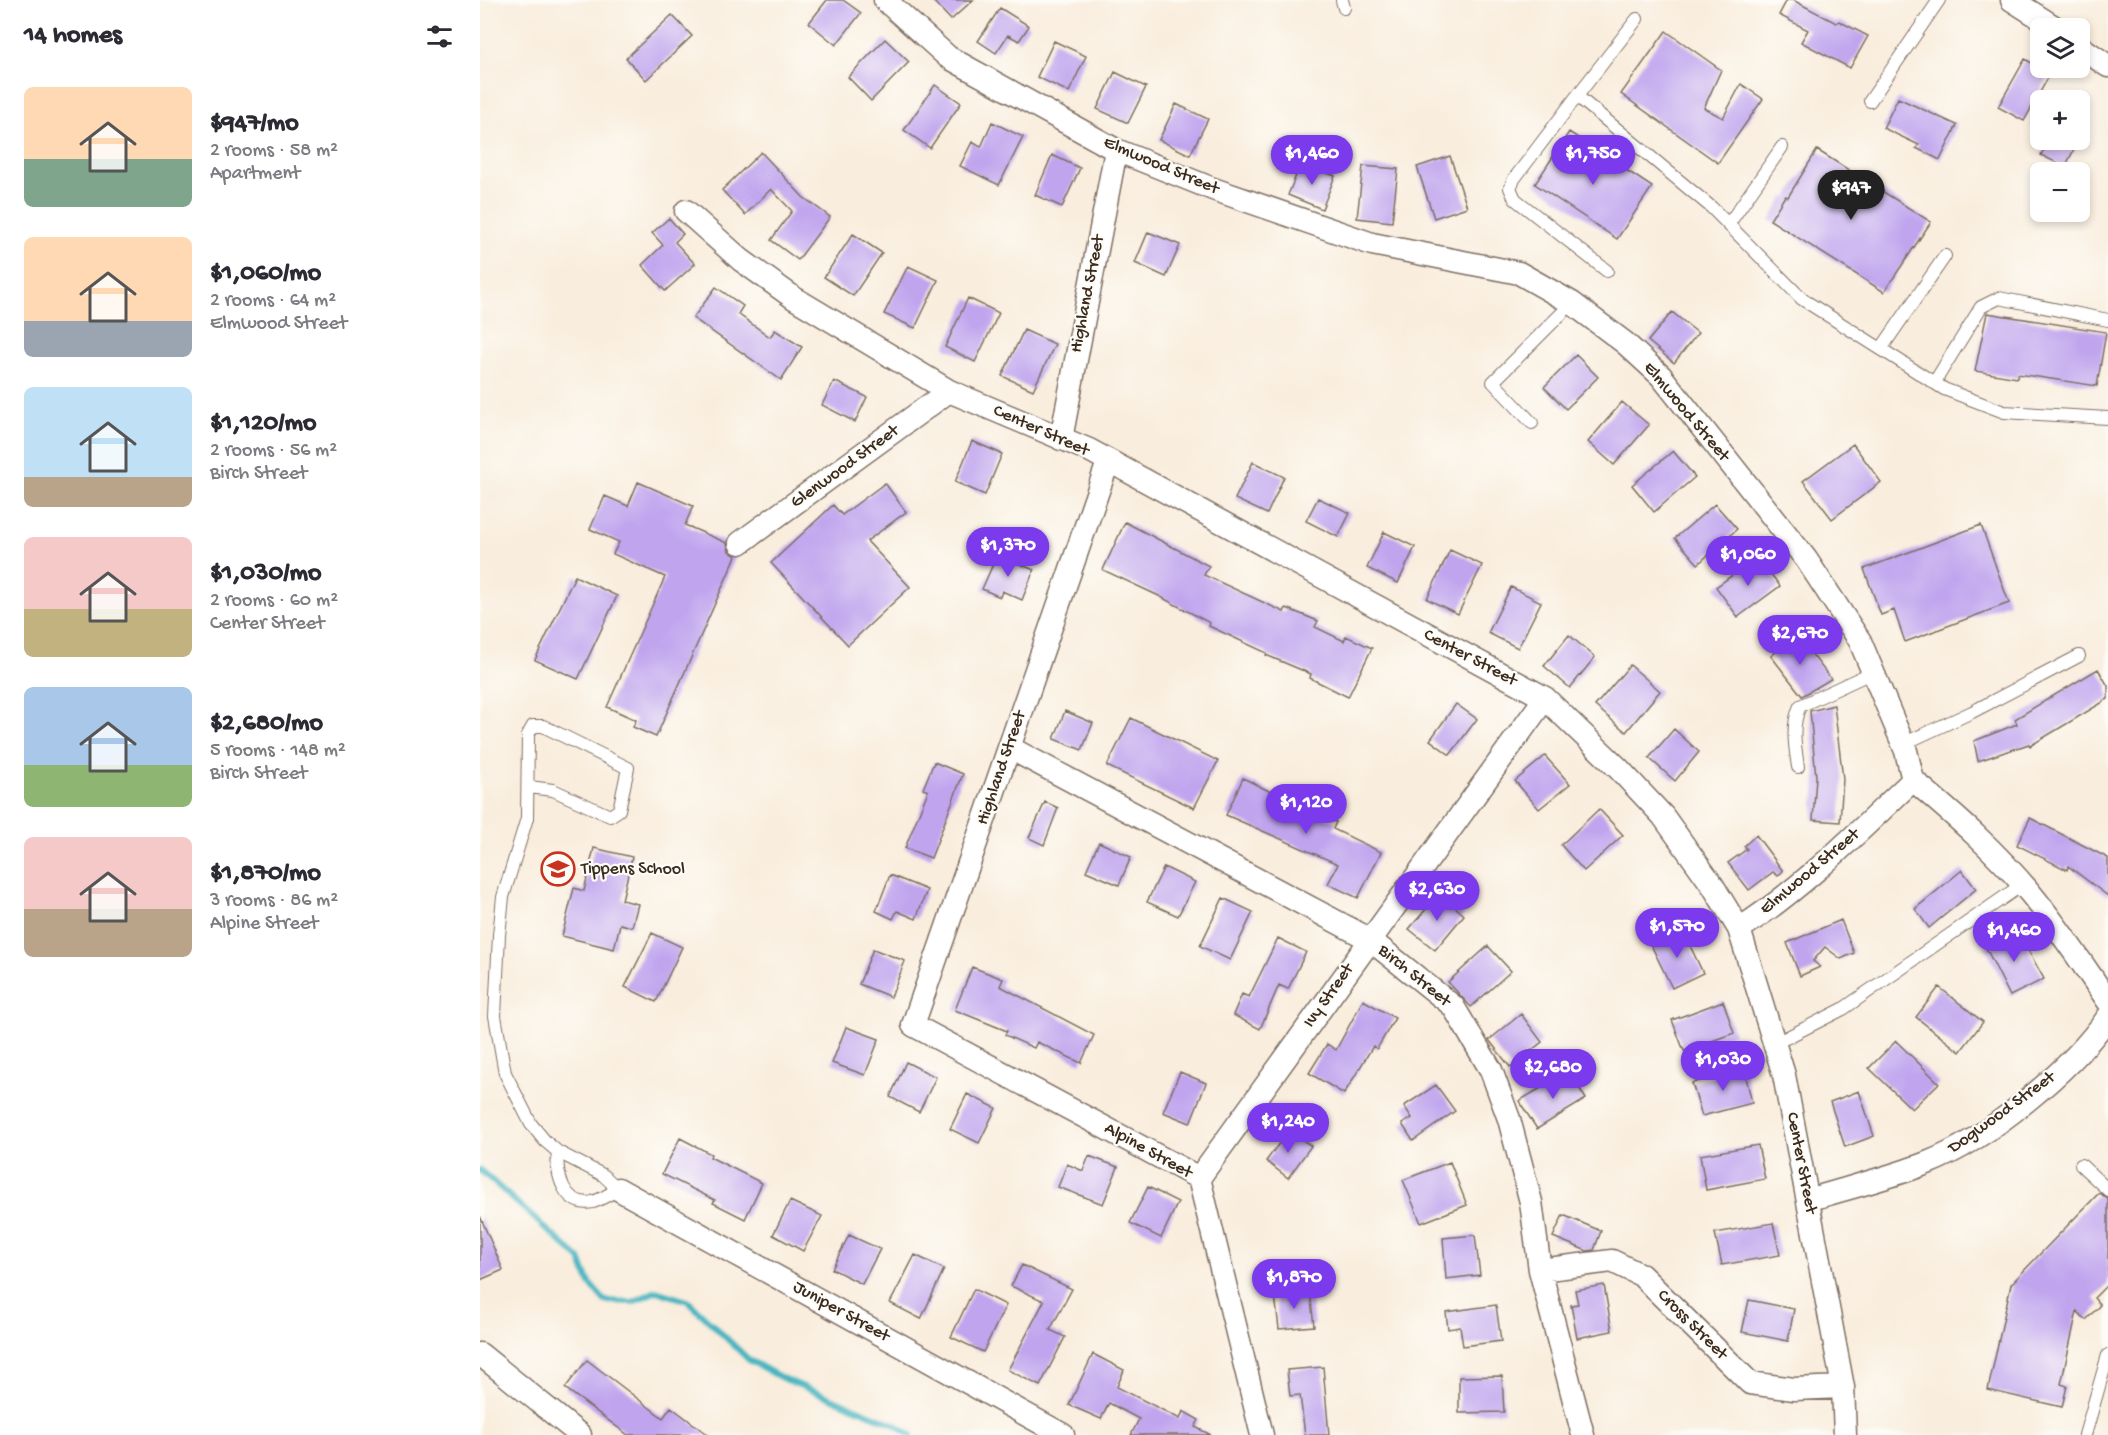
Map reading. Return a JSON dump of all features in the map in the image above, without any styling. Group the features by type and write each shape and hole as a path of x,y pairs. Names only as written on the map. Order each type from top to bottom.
{"street":[{"name":"Elmwood Street","path":"885,0 948,57 1116,150 1213,189 1372,244 1519,273 1572,303 1625,344 1661,376 1806,559 1860,641 1903,744 1913,780 1776,906 1738,929"},
{"path":"2012,0 2040,18"},
{"path":"2090,54 2108,66"},
{"name":"Highland Street","path":"1061,439 1116,150"},
{"name":"Center Street","path":"686,211 741,260 794,298 949,391 1061,439 1108,462 1545,698 1663,816 1713,886 1738,929 1776,1043 1843,1387 1845,1435"},
{"name":"Glenwood Street","path":"740,543 949,391"},
{"name":"Highland Street","path":"960,1049 913,1025 1108,462"},
{"name":"Ivy Street","path":"1199,1178 1369,939 1545,698"},
{"name":"Birch Street","path":"1010,748 1369,939 1453,1006 1491,1070 1509,1119 1531,1202 1540,1270 1583,1435"},
{"path":"1913,780 1968,826 2023,884 2062,933 2108,1001"},
{"name":"Dogwood Street","path":"1808,1200 1927,1163 1960,1148 2056,1075 2097,1032 2108,1017"},
{"name":"Alpine Street","path":"960,1049 1199,1178 1262,1435"},
{"name":"Juniper Street","path":"618,1189 1063,1435"},
{"name":"Cross Street","path":"1540,1270 1612,1261 1641,1275 1750,1383 1794,1389 1843,1387"},
{"path":"480,1354 580,1435"}],"lane":[{"path":"1870,101 1939,0"},
{"path":"1607,271 1515,199 1510,188 1514,179 1637,19"},
{"path":"1577,96 1711,207 1802,299 1934,383 2004,412 2108,418"},
{"path":"1728,225 1782,147"},
{"path":"1881,349 1945,256"},
{"path":"1934,383 1981,307 1999,298 2108,320"},
{"path":"1532,423 1493,382 1572,303"},
{"path":"1903,744 1972,712 2079,656"},
{"path":"1798,767 1794,732 1795,718 1800,706 1873,672"},
{"path":"529,787 553,790 610,816 619,810 628,768 537,725 533,726 528,735 527,818 504,897 495,1016 505,1073 531,1124 558,1152 603,1175 618,1189 591,1202 573,1199 567,1194 557,1172 558,1152"},
{"path":"1776,1043 1843,1009 2023,884"},
{"path":"2081,1165 2108,1190"},
{"path":"2085,1435 2108,1355"}],"building":[{"path":"827,0 843,0 861,13 836,45 809,23"},
{"path":"932,0 973,0 951,20"},
{"path":"1787,0 1793,0 1836,23 1839,21 1868,36 1850,68 1801,42 1808,30 1779,15"},
{"path":"1000,8 1029,26 1019,41 1008,35 996,53 978,41"},
{"path":"672,15 692,36 646,80 626,58"},
{"path":"1666,31 1721,70 1704,108 1723,118 1741,84 1763,99 1718,163 1621,94"},
{"path":"885,39 909,62 871,101 848,77"},
{"path":"1054,41 1086,56 1069,92 1037,77"},
{"path":"2025,59 2030,62 2030,78 2048,78 2041,90 2030,90 2030,110 2024,121 1998,107"},
{"path":"1115,72 1146,87 1128,123 1097,109"},
{"path":"935,85 961,103 930,148 904,130"},
{"path":"1898,98 1957,125 1940,160 1916,148 1919,145 1883,128"},
{"path":"1176,104 1208,119 1190,155 1159,140"},
{"path":"992,122 1023,137 999,185 960,166 972,142 981,147"},
{"path":"1569,132 1652,187 1617,239 1535,184"},
{"path":"1817,150 1931,222 1884,292 1770,220 1785,196 1788,197"},
{"path":"2044,150 2074,150 2068,162 2055,162 2041,155"},
{"path":"761,152 803,197 830,217 798,260 771,240 792,211 771,189 745,215 722,190"},
{"path":"1052,155 1080,168 1062,207 1035,195"},
{"path":"1450,156 1467,207 1434,218 1417,167"},
{"path":"1301,163 1335,176 1322,209 1288,195"},
{"path":"1363,166 1398,169 1392,222 1357,218"},
{"path":"669,218 683,234 675,242 695,264 665,291 642,265 663,245 652,233"},
{"path":"1148,232 1180,245 1166,277 1135,263"},
{"path":"853,234 882,253 853,296 824,277"},
{"path":"908,266 938,280 915,328 884,314"},
{"path":"716,287 743,306 738,314 770,337 775,330 802,347 781,380 693,318"},
{"path":"968,298 999,313 975,362 945,347"},
{"path":"1672,312 1698,333 1674,363 1648,341"},
{"path":"1987,313 2106,332 2097,386 2018,374 2017,378 1975,371"},
{"path":"1024,330 1055,344 1033,390 1002,376"},
{"path":"1576,355 1598,377 1566,409 1544,387"},
{"path":"834,381 867,397 855,422 822,405"},
{"path":"1622,402 1649,425 1614,465 1588,442"},
{"path":"972,441 1002,454 985,495 955,482"},
{"path":"1853,444 1881,482 1832,519 1803,481"},
{"path":"1673,451 1695,477 1654,512 1632,485"},
{"path":"1253,462 1284,477 1267,514 1235,499"},
{"path":"638,482 693,506 685,525 727,543 729,551 736,556 656,737 633,727 636,720 607,707 665,577 613,554 619,542 590,529 605,496 628,506"},
{"path":"885,483 906,512 867,541 910,587 848,645 771,563 833,505 842,515"},
{"path":"1318,498 1350,513 1338,537 1306,521"},
{"path":"1715,504 1737,529 1698,564 1675,538"},
{"path":"1125,522 1209,566 1204,575 1284,612 1286,608 1318,621 1315,627 1344,641 1346,636 1372,648 1348,697 1310,678 1311,674 1266,655 1267,653 1209,626 1210,623 1159,596 1103,570"},
{"path":"1981,525 2009,603 1905,642 1894,610 1881,615 1864,569"},
{"path":"1384,532 1415,547 1398,583 1367,568"},
{"path":"1450,550 1482,565 1458,614 1427,599"},
{"path":"997,555 1034,570 1022,600 1002,591 1000,597 982,589"},
{"path":"1758,557 1780,586 1738,617 1716,587"},
{"path":"575,576 617,596 578,679 535,660"},
{"path":"1511,587 1541,602 1518,648 1488,633"},
{"path":"1569,635 1595,657 1570,688 1544,666"},
{"path":"1797,635 1831,679 1802,696 1771,656"},
{"path":"1630,665 1660,691 1626,732 1595,706"},
{"path":"2098,669 2108,686 2108,699 2030,746 2029,744 1978,761 1974,741 2017,724 2015,719"},
{"path":"1456,704 1477,719 1450,755 1430,740"},
{"path":"1834,705 1843,779 1840,822 1813,820 1816,777 1810,711"},
{"path":"1065,711 1093,723 1082,750 1054,739"},
{"path":"1131,718 1218,761 1194,808 1107,766"},
{"path":"1674,729 1699,752 1675,781 1649,758"},
{"path":"1545,756 1570,784 1539,809 1515,781"},
{"path":"934,762 963,774 931,858 905,848 928,791 923,789"},
{"path":"1243,778 1273,793 1272,796 1336,822 1333,829 1381,852 1358,898 1328,884 1338,864 1226,815"},
{"path":"1045,802 1058,808 1044,845 1029,838"},
{"path":"1599,809 1623,835 1584,871 1561,845"},
{"path":"2030,818 2108,858 2108,896 2068,866 2067,870 2017,845"},
{"path":"1756,835 1783,871 1778,876 1773,872 1749,890 1728,863 1747,849 1744,846"},
{"path":"1099,842 1131,857 1119,885 1086,871"},
{"path":"594,848 632,857 622,900 638,904 632,927 620,924 614,949 562,936 574,888 584,891"},
{"path":"1164,867 1195,882 1178,916 1147,902"},
{"path":"1962,870 1976,889 1929,928 1915,909"},
{"path":"890,875 927,890 916,919 897,911 893,919 876,911"},
{"path":"1440,893 1464,915 1435,950 1409,929"},
{"path":"1223,898 1253,912 1230,960 1200,946"},
{"path":"1841,920 1854,953 1841,959 1825,947 1813,961 1820,967 1800,976 1787,943"},
{"path":"1682,929 1703,973 1672,988 1651,945"},
{"path":"2017,930 2044,979 2010,996 1985,946"},
{"path":"652,933 682,947 656,1002 625,987"},
{"path":"1278,938 1306,952 1288,989 1279,985 1260,1029 1233,1015 1242,994 1249,997"},
{"path":"1488,946 1511,971 1471,1007 1448,982"},
{"path":"873,949 905,961 891,997 859,984"},
{"path":"972,967 1003,979 1000,986 1094,1035 1081,1063 1037,1042 1034,1048 1005,1035 1007,1031 955,1010"},
{"path":"1939,987 1983,1022 1960,1052 1916,1017"},
{"path":"1363,1000 1395,1018 1377,1049 1373,1046 1344,1094 1309,1073 1327,1044 1336,1050"},
{"path":"1723,1001 1734,1033 1684,1051 1672,1020"},
{"path":"1521,1014 1542,1042 1510,1067 1489,1040"},
{"path":"846,1027 879,1039 865,1075 832,1063"},
{"path":"1896,1041 1939,1083 1912,1109 1869,1068"},
{"path":"906,1062 936,1077 919,1112 890,1097"},
{"path":"1744,1068 1752,1103 1702,1116 1692,1083"},
{"path":"1569,1071 1586,1099 1537,1129 1519,1101"},
{"path":"1180,1072 1206,1083 1190,1123 1163,1112"},
{"path":"1436,1085 1455,1111 1413,1141 1402,1124 1412,1118 1404,1106"},
{"path":"1859,1091 1874,1136 1845,1147 1830,1102"},
{"path":"967,1094 996,1108 979,1143 950,1129"},
{"path":"1289,1130 1311,1146 1288,1178 1266,1161"},
{"path":"680,1138 711,1154 710,1157 762,1183 745,1219 713,1203 715,1200 662,1174"},
{"path":"1758,1145 1765,1179 1706,1190 1700,1155"},
{"path":"1089,1156 1118,1167 1103,1204 1058,1187 1067,1164 1083,1171"},
{"path":"1450,1162 1467,1205 1421,1223 1403,1180"},
{"path":"1148,1187 1178,1202 1161,1238 1130,1223"},
{"path":"2099,1193 2108,1198 2108,1284 2094,1298 2100,1305 2086,1320 2077,1311 2061,1384 2067,1386 2062,1407 1988,1390 2011,1284"},
{"path":"790,1201 822,1216 803,1251 773,1235"},
{"path":"1563,1215 1601,1231 1594,1250 1587,1251 1553,1237"},
{"path":"480,1216 503,1270 480,1280"},
{"path":"1773,1223 1780,1255 1722,1265 1715,1233"},
{"path":"849,1235 880,1249 862,1284 832,1269"},
{"path":"1475,1235 1480,1275 1446,1279 1443,1238"},
{"path":"915,1255 944,1269 921,1319 890,1303"},
{"path":"1022,1265 1072,1289 1050,1330 1065,1337 1040,1386 1008,1370 1044,1301 1011,1286"},
{"path":"1604,1285 1612,1331 1577,1338 1571,1305 1578,1304 1575,1290"},
{"path":"974,1289 1006,1305 983,1352 951,1337"},
{"path":"1310,1292 1314,1326 1279,1329 1275,1295"},
{"path":"1749,1300 1794,1309 1788,1341 1742,1332"},
{"path":"1496,1305 1501,1341 1463,1346 1460,1327 1448,1329 1446,1312"},
{"path":"1093,1354 1124,1370 1117,1387 1180,1419 1183,1411 1199,1420 1195,1427 1211,1435 1131,1435 1139,1419 1109,1403 1101,1419 1069,1405"},
{"path":"587,1360 663,1418 671,1407 708,1435 628,1435 565,1388"},
{"path":"1323,1367 1329,1435 1305,1435 1300,1395 1290,1396 1287,1370"},
{"path":"1502,1376 1504,1412 1459,1413 1459,1377"}],"waterway":[{"path":"480,1170 580,1259 590,1284 605,1301 633,1302 656,1291 688,1301 749,1360 782,1378 894,1424 911,1435"}],"place":[{"name":"Tippens School","path":"558,869"}]}
